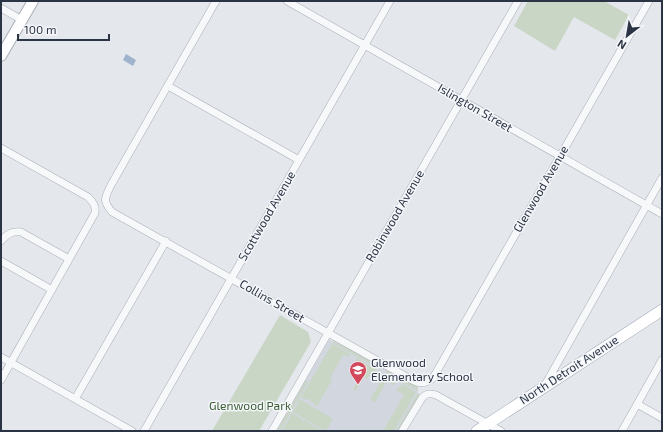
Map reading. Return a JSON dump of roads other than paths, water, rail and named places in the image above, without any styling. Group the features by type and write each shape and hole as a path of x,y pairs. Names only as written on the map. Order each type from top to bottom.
{"main road":[{"path":"1,56 33,1"},
{"name":"North Detroit Avenue","path":"477,431 660,313"}],"street":[{"path":"216,1 168,86 299,160"},
{"name":"Islington Street","path":"287,1 662,214"},
{"name":"Scottwood Avenue","path":"144,431 390,1"},
{"name":"Robinwood Avenue","path":"272,431 518,1"},
{"name":"Glenwood Avenue","path":"433,378 649,1"},
{"path":"1,8 22,20"},
{"name":"Collins Street","path":"168,86 105,198 106,204 112,212 417,382 425,383 433,378"},
{"path":"1,148 88,197 95,206 95,213 1,380"},
{"path":"544,387 662,178"},
{"path":"1,241 12,232 21,232 69,259"},
{"path":"75,399 166,242"},
{"path":"1,261 52,290"},
{"path":"1,357 132,431"},
{"path":"622,431 662,360"},
{"path":"402,431 424,395 430,393 501,431"},
{"path":"637,404 662,418"}],"water":[{"path":"126,54 136,60 133,66 123,60"}],"place":[{"name":"Glenwood Elementary School","path":"358,385"}],"park label":[{"name":"Glenwood Park","path":"250,406"}]}
